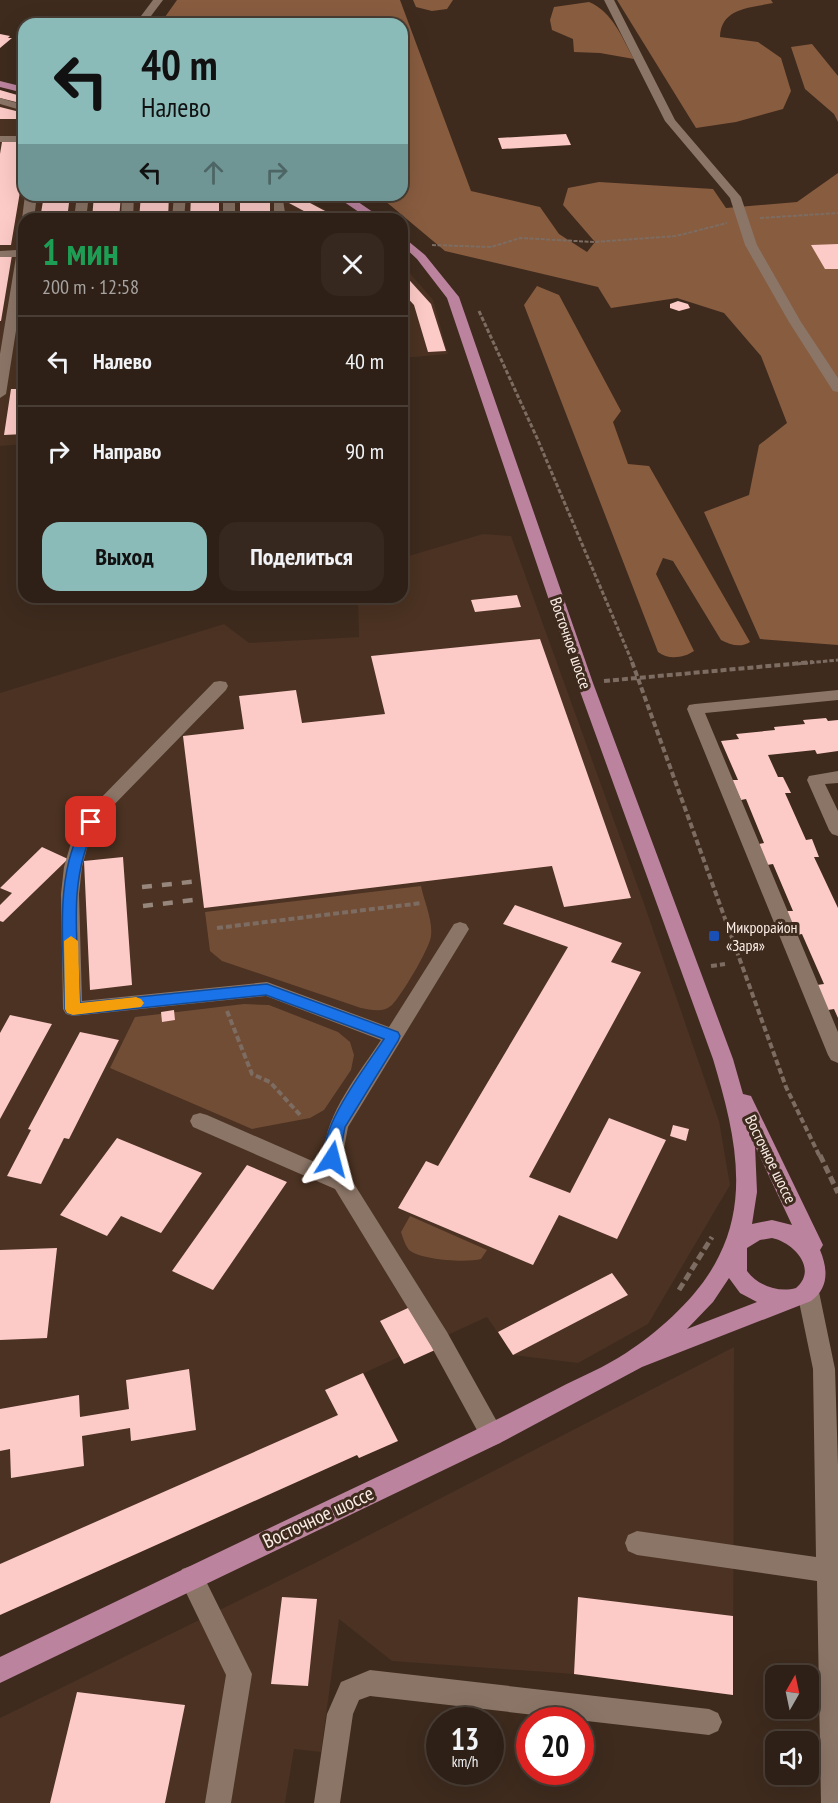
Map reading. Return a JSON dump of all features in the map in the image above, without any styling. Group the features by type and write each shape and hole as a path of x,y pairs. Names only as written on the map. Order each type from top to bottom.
{"main road":[{"path":"0,84 18,88"},
{"path":"349,201 368,213"},
{"name":"Восточное шоссе","path":"408,245 421,257 453,297 585,683 723,1059 740,1116 748,1176 744,1222 737,1245 709,1290 689,1314 669,1334 634,1360"},
{"name":"Восточное шоссе","path":"723,1059 818,1260"},
{"path":"777,1228 797,1235 810,1246 818,1260 817,1280 799,1296 774,1299 751,1289 740,1277 735,1264 737,1245 757,1230 777,1228"},
{"name":"Восточное шоссе","path":"0,1671 492,1435 634,1360 799,1296"}],"street":[{"path":"144,18 158,0"},
{"path":"609,0 670,121 735,197 751,245 795,322 838,388"},
{"path":"0,102 18,106"},
{"path":"0,139 18,139"},
{"path":"0,254 18,250"},
{"path":"0,394 18,281"},
{"path":"220,686 101,808 82,836 73,867 70,894 73,1009 267,989 393,1036"},
{"path":"838,695 695,709 838,1055"},
{"path":"838,777 815,780 838,830"},
{"path":"460,929 338,1125 332,1159 342,1183 440,1339 492,1435"},
{"path":"200,1121 342,1183"},
{"path":"799,1296 824,1368 833,1571 834,1803"},
{"path":"637,1543 833,1571"},
{"path":"190,1578 239,1674 218,1803"},
{"path":"327,1803 340,1714 350,1691 370,1683 709,1722"}],"path":[{"path":"434,252 426,245 491,248 520,238 594,242 676,236 744,220 838,213"},
{"path":"478,308 537,438 638,678 786,1087 838,1193"},
{"path":"585,683 838,660"},
{"path":"217,928 422,903"},
{"path":"227,1010 252,1074 270,1082 302,1116"},
{"path":"674,1299 716,1230"}],"shaded area":[{"path":"177,0 400,0 407,18 164,18"},
{"path":"413,0 453,0 447,9 432,11 416,7"},
{"path":"617,0 771,0 773,3 746,8 731,15 725,20 720,37 758,42 781,58 791,91 783,109 736,122 696,128"},
{"path":"589,2 611,19 634,59 600,53 574,52 573,39 552,30 550,20 554,7"},
{"path":"408,22 471,191 540,207 559,234 587,252 595,242 563,205 568,188 599,182 713,189 726,208 797,202 838,173 838,645 760,639 704,512 749,495 759,445 787,423 761,356 724,313 677,298 611,308 598,287 445,251 408,220 408,213 400,213 385,201 408,201"},
{"path":"812,44 838,76 838,122 834,114 805,89 791,47"},
{"path":"0,92 18,96 18,201 309,201 331,213 18,213 18,444 0,446"},
{"path":"408,271 433,300 448,354 408,357"},
{"path":"537,286 559,295 621,411 613,422 628,464 649,466 750,642 736,645 721,640 673,561 663,558 656,574 694,651 676,657 662,655 658,652 524,305"},
{"path":"483,534 511,536 642,898 719,1121 730,1185 648,1324 578,1363 513,1355 487,1317 364,1373 398,1441 359,1458 357,1455 0,1615 0,693 224,624 249,643 359,637 358,603 408,603 408,556"},
{"path":"421,886 431,924 431,936 421,961 402,992 392,1005 385,1009 361,1008 222,961 210,951 205,912"},
{"path":"244,1004 269,1005 338,1032 350,1042 354,1055 351,1070 324,1110 310,1118 252,1129 110,1068 135,1017"},
{"path":"410,1216 487,1250 481,1259 465,1261 444,1260 415,1253 409,1250 401,1232"},
{"path":"734,1347 733,1695 574,1674 392,1661 339,1619 321,1752 294,1749 285,1803 0,1803 0,1718 311,1565"}],"building":[{"path":"0,34 12,38 0,48"},
{"path":"0,90 18,95 18,102 0,98"},
{"path":"0,107 18,112 18,119 0,119"},
{"path":"566,134 571,145 502,149 498,138"},
{"path":"18,141 18,201 11,245 0,245 2,142"},
{"path":"43,201 69,201 68,213 41,213"},
{"path":"94,201 120,201 120,213 92,213"},
{"path":"140,201 169,201 168,213 140,213"},
{"path":"191,201 219,201 219,213 190,213"},
{"path":"240,201 270,201 270,213 240,213"},
{"path":"285,201 306,201 327,212 308,213"},
{"path":"838,244 838,269 825,269 811,245"},
{"path":"0,255 12,255 1,321 0,321"},
{"path":"408,279 431,304 446,351 428,352 414,305 408,298"},
{"path":"678,301 688,304 690,308 679,311 670,308 670,304"},
{"path":"11,389 18,389 18,434 4,435"},
{"path":"517,595 521,607 475,612 471,600"},
{"path":"540,639 631,898 564,907 552,866 204,908 183,736 244,729 239,696 296,690 302,723 385,714 371,656"},
{"path":"826,718 828,721 838,720 838,751 817,754 815,750 768,755 778,777 783,777 791,793 785,793 806,840 812,839 819,857 814,857 838,908 838,1018 834,1009 828,1010 817,985 824,984 802,934 796,935 787,911 793,911 773,864 767,865 759,844 764,843 746,799 741,800 732,780 738,780 721,741 739,739 736,734 775,730 774,727 805,724 803,720"},
{"path":"42,847 68,859 3,922 0,921 0,905 12,893 0,888"},
{"path":"123,857 132,985 90,990 84,861"},
{"path":"515,905 622,943 611,962 641,972 529,1177 570,1193 609,1118 666,1140 617,1239 559,1215 533,1265 398,1208 426,1161 438,1166 568,947 503,924"},
{"path":"174,1010 175,1020 162,1022 161,1012"},
{"path":"10,1015 52,1024 0,1119 0,1033"},
{"path":"80,1032 119,1040 69,1139 64,1138 41,1184 7,1176 31,1130 28,1129"},
{"path":"673,1125 689,1129 686,1141 670,1136"},
{"path":"117,1138 202,1173 161,1233 121,1216 107,1236 60,1215"},
{"path":"247,1165 287,1182 213,1290 172,1271"},
{"path":"57,1248 47,1338 0,1340 0,1250"},
{"path":"612,1273 628,1295 513,1355 498,1332"},
{"path":"410,1307 435,1350 404,1364 380,1321"},
{"path":"189,1369 196,1430 131,1441 130,1428 82,1436 84,1466 11,1478 10,1449 0,1451 0,1409 79,1395 80,1417 129,1409 126,1380"},
{"path":"363,1373 398,1441 359,1458 357,1455 0,1615 0,1564 338,1415 325,1390"},
{"path":"282,1597 317,1599 308,1686 271,1684"},
{"path":"578,1597 733,1616 733,1695 574,1674"},
{"path":"77,1692 185,1705 165,1803 50,1803"}],"railway":[{"path":"142,887 200,881"},
{"path":"143,906 202,899"}],"slow traffic":[{"path":"71,941 73,1009 136,1003"}],"place":[{"name":"Микрорайон «Заря»","path":"714,936"}],"route":[{"path":"91,822 82,836 73,867 70,894 73,1009 267,989 393,1036 338,1125 332,1159"}]}
